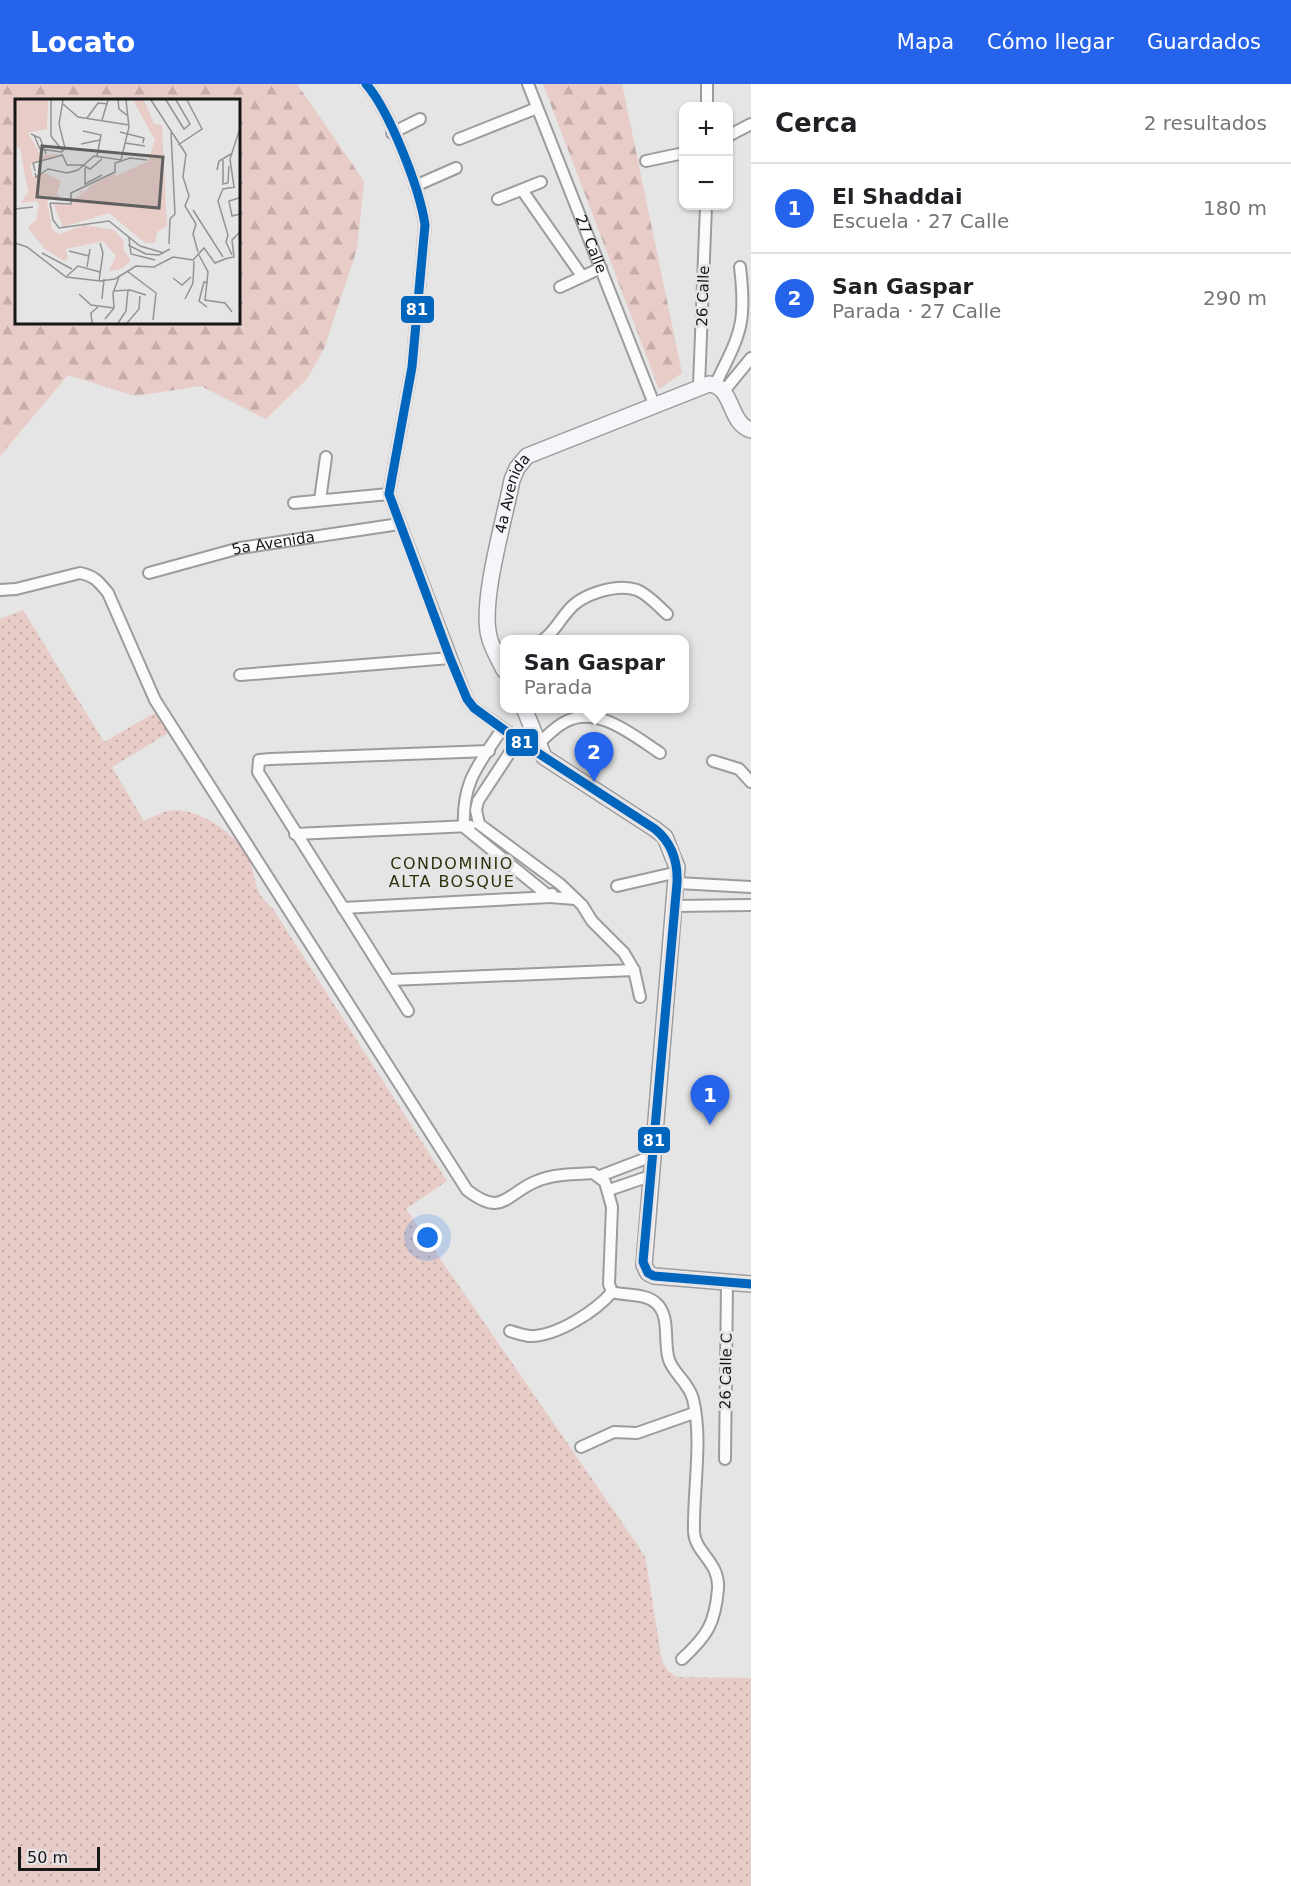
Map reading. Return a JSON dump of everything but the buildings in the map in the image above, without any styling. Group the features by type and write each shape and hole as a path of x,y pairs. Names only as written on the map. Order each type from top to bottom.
{"street":[{"path":"366,84 376,96 415,186 423,208 425,237 412,368 389,495 450,658 467,699 474,708 518,740 542,750 665,837 678,877 642,1259 648,1273 654,1276 751,1284"},
{"name":"27 Calle","path":"528,84 654,404"},
{"path":"707,84 707,102"},
{"path":"459,139 537,108"},
{"path":"392,133 420,119"},
{"path":"733,134 751,124"},
{"path":"646,161 679,154"},
{"path":"415,186 456,168"},
{"path":"498,199 541,182"},
{"path":"522,190 582,276"},
{"name":"26 Calle","path":"699,386 706,210"},
{"path":"740,267 743,324 720,388 740,425 751,430"},
{"path":"560,287 601,268"},
{"path":"720,388 751,358"},
{"name":"4a Avenida","path":"500,660 489,638 487,612 489,590 517,468 527,456 699,386 720,388"},
{"path":"320,500 326,457"},
{"path":"294,503 389,495"},
{"name":"5a Avenida","path":"149,573 240,548 399,524"},
{"path":"0,590 16,589 80,573 91,575 99,580 108,593 155,700 467,1190 482,1202 498,1203 513,1197 536,1181 577,1174 592,1173 600,1176 609,1190 612,1207 609,1284 612,1292"},
{"path":"548,635 560,625 568,610 583,599 620,587 637,590 667,614"},
{"path":"240,675 450,658"},
{"path":"526,713 542,750"},
{"path":"542,750 567,720 584,717 603,718 660,753"},
{"path":"502,729 466,791 463,801 464,827 550,897"},
{"path":"518,740 478,801 476,810 479,824 560,884 575,899 624,953 634,970 640,997"},
{"path":"408,1011 258,772 259,760 489,751"},
{"path":"713,762 739,769 751,782"},
{"path":"295,834 464,827 479,824"},
{"path":"617,886 678,877 751,887"},
{"path":"550,897 560,884"},
{"path":"343,908 550,897 575,899"},
{"path":"675,906 751,905"},
{"path":"390,980 634,970"},
{"path":"600,1176 652,1156"},
{"path":"609,1190 650,1176"},
{"name":"26 Calle C","path":"725,1459 727,1283"},
{"path":"510,1331 531,1336 560,1328 586,1316 612,1292"},
{"path":"612,1292 645,1297 657,1303 664,1320 669,1361 693,1398 694,1535 718,1575 718,1590 711,1628 704,1639 682,1659"},
{"path":"581,1447 614,1432 637,1432 694,1413"}],"green space":[{"path":"0,84 297,84 364,181 357,249 324,349 307,379 266,419 201,386 135,396 68,375 0,456"},
{"path":"543,84 622,84 682,373 659,389"},
{"path":"23,610 104,742 158,711 170,732 112,767 144,821 167,811 185,811 207,819 237,842 249,860 256,886 262,897 273,909 447,1181 406,1209 645,1556 662,1661 668,1671 677,1677 751,1678 751,1886 0,1886 0,619"}],"transit line":[{"name":"81","path":"366,84 384,112 402,151 417,191 425,225 412,367 389,494 450,658 467,699 474,708 518,740 655,829 666,840 673,853 677,883 643,1262 648,1273 654,1276 751,1284"}],"place":[{"name":"San Gaspar","path":"594,782"},
{"name":"El Shaddai","path":"710,1125"}],"district":[{"name":"CONDOMINIO ALTA BOSQUE","path":"452,872"}]}
